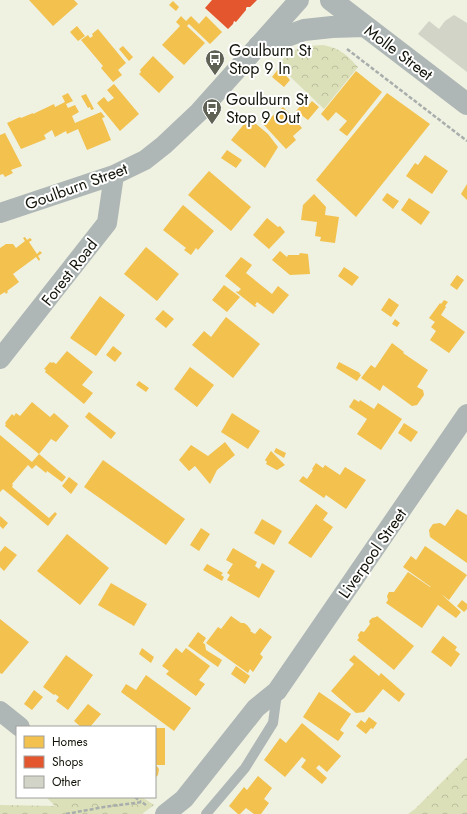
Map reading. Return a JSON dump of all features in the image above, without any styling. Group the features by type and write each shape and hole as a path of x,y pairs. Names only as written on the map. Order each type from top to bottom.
{"street":[{"name":"Goulburn Street","path":"0,213 114,175 145,160 200,112 299,0"},
{"name":"Molle Street","path":"331,0 467,104"},
{"path":"259,46 304,30 364,26"},
{"name":"Forest Road","path":"0,359 107,223 114,175"},
{"name":"Liverpool Street","path":"158,812 184,799 256,708 277,691 467,414"},
{"path":"0,710 19,726"}],"lane":[{"name":"Liverpool Street","path":"206,814 245,768 272,724 277,691"}],"path":[{"path":"319,28 467,141"},
{"path":"136,798 158,812"},
{"path":"66,814 142,802"}],"green space":[{"path":"323,45 334,48 343,53 358,67 324,109 278,65 293,51 303,47"},
{"path":"467,757 467,814 408,814 415,809"},
{"path":"47,798 144,798 154,805 142,814 0,814 0,805 55,806"}],"building: Homes":[{"path":"29,0 74,0 78,4 53,26"},
{"path":"173,1 179,7 176,11 169,5"},
{"path":"181,16 186,21 191,16 199,24 206,16 222,32 210,44 189,24 187,26 205,43 184,65 162,45 180,26 176,22"},
{"path":"77,26 85,36 78,41 70,32"},
{"path":"98,29 126,63 118,70 122,75 113,82 101,68 103,66 81,40 88,35 90,38"},
{"path":"123,46 133,57 129,61 119,49"},
{"path":"153,56 174,77 159,93 139,74 141,72 140,70"},
{"path":"279,68 290,80 284,87 272,77"},
{"path":"356,71 382,92 347,136 339,130 347,121 336,112 328,121 321,114"},
{"path":"114,84 139,114 120,131 97,103 104,97 108,102 114,98 107,90"},
{"path":"68,93 73,101 66,104 68,108 75,105 79,112 72,116 75,123 101,112 105,117 102,118 111,140 87,150 78,129 67,134 66,131 55,137 52,130 44,135 46,139 21,149 7,123 20,117 33,114 54,104 55,107 65,102 62,96"},
{"path":"387,93 430,124 356,217 316,180"},
{"path":"86,94 94,109 91,110 90,107 88,108 81,96"},
{"path":"312,101 319,107 308,120 296,111 303,103 307,107"},
{"path":"283,107 292,116 287,120 289,122 293,118 302,128 293,136 296,140 286,149 263,124"},
{"path":"249,118 268,134 278,147 265,168 231,140"},
{"path":"5,133 22,166 11,170 13,173 5,177 3,174 0,175 0,135"},
{"path":"227,150 242,160 236,168 221,158"},
{"path":"425,155 448,171 432,194 406,176 415,163 418,165"},
{"path":"209,171 251,207 231,231 188,195"},
{"path":"467,184 467,200 461,194"},
{"path":"387,193 399,201 393,209 382,200"},
{"path":"314,194 326,207 325,215 339,217 335,243 320,241 321,237 315,236 317,222 301,220 303,205"},
{"path":"409,198 430,212 421,225 401,210"},
{"path":"183,205 214,231 198,250 196,248 191,255 184,250 186,248 163,230"},
{"path":"267,218 278,227 280,226 285,232 269,249 253,235"},
{"path":"25,237 27,240 30,238 32,240 29,242 37,254 40,251 42,253 38,256 40,259 39,261 36,257 13,274 19,282 7,291 8,292 6,294 5,292 0,295 0,248 6,244 13,244 16,248 25,241 23,238"},
{"path":"146,247 179,274 157,301 124,274"},
{"path":"280,251 287,257 288,255 299,255 300,253 308,254 310,274 290,275 272,260"},
{"path":"241,257 252,265 246,273 272,294 278,286 289,295 273,314 257,302 255,305 257,306 255,307 236,292 241,289 225,276"},
{"path":"344,267 359,277 352,286 338,276"},
{"path":"457,275 464,280 457,290 450,285"},
{"path":"224,285 240,297 227,312 212,300"},
{"path":"100,296 125,315 96,356 70,338"},
{"path":"389,298 399,305 391,317 381,310"},
{"path":"444,300 448,302 441,315 465,332 449,353 430,340 436,331 431,327 435,322 429,318"},
{"path":"163,310 174,319 166,328 155,319"},
{"path":"226,317 260,344 233,378 192,345 204,331 211,337"},
{"path":"395,319 400,323 397,327 392,324"},
{"path":"392,343 404,352 403,353 428,370 417,387 423,390 424,395 417,405 412,406 383,385 380,391 361,378 371,365 375,368"},
{"path":"113,346 122,353 115,362 106,355"},
{"path":"67,351 93,372 82,385 93,393 84,404 45,372 46,370 44,369 50,362 56,364"},
{"path":"339,362 360,373 361,375 357,381 336,368"},
{"path":"190,367 214,385 197,407 174,389"},
{"path":"139,381 149,388 146,392 136,385"},
{"path":"354,399 359,402 360,400 374,409 378,403 402,419 381,450 357,434 367,419 349,407"},
{"path":"32,402 50,417 54,413 69,426 56,442 51,439 39,454 5,426 5,423 12,414 14,416 16,413 20,416"},
{"path":"89,412 116,433 111,439 85,417"},
{"path":"232,413 260,431 248,449 221,432"},
{"path":"404,423 418,432 411,442 398,433"},
{"path":"0,435 32,462 39,454 66,477 62,482 47,471 46,473 36,465 32,469 28,465 12,484 12,487 49,518 55,512 57,514 48,526 3,489 0,492"},
{"path":"225,442 235,455 217,470 210,484 195,466 189,471 179,460 191,445 208,456"},
{"path":"276,448 286,453 284,458 274,452"},
{"path":"271,451 285,465 277,470 266,464 267,462 265,460"},
{"path":"103,460 185,519 166,545 84,487"},
{"path":"316,463 323,468 325,465 340,475 345,467 366,480 346,509 326,495 324,498 299,481 303,476 307,479"},
{"path":"69,477 78,484 71,494 62,486"},
{"path":"316,504 328,513 323,520 333,527 311,558 288,543"},
{"path":"457,509 467,515 467,563 430,537 429,530 433,524 440,523 445,526"},
{"path":"0,516 8,523 3,529 0,526"},
{"path":"262,519 282,531 274,545 254,533"},
{"path":"201,528 210,534 199,551 190,545"},
{"path":"67,534 109,568 80,605 37,571"},
{"path":"5,546 17,555 4,571 0,567 0,552"},
{"path":"425,546 467,575 449,600 441,594 461,612 456,618 438,605 422,628 386,603 389,592 394,592 408,572 431,587 403,567 411,556 416,560"},
{"path":"233,548 257,562 255,566 259,569 262,563 275,571 259,598 227,580 230,575 227,573 233,564 226,560"},
{"path":"207,564 223,573 221,575 224,577 222,581 203,570"},
{"path":"111,583 147,604 134,626 98,605"},
{"path":"462,600 467,604 467,609 464,612 457,606"},
{"path":"231,616 247,625 251,630 250,631 255,634 260,628 272,637 260,654 263,657 253,672 250,669 248,673 206,643 218,627 221,629"},
{"path":"377,616 414,646 394,670 357,640 361,631 364,632 370,624 369,621"},
{"path":"0,619 29,642 2,674 0,673"},
{"path":"198,632 206,638 203,643 205,644 206,650 222,660 218,667 188,646"},
{"path":"443,636 457,647 455,650 460,654 451,667 431,652"},
{"path":"142,648 154,657 151,663 139,654"},
{"path":"176,648 182,653 186,648 210,666 199,680 205,684 196,696 166,674 169,671 162,666"},
{"path":"66,655 93,675 68,710 56,701 59,697 43,687"},
{"path":"354,655 379,676 381,673 405,694 399,702 383,689 364,712 356,713 331,691 354,664 349,660"},
{"path":"236,666 250,676 245,684 231,674"},
{"path":"146,675 191,708 174,731 121,692 126,684 136,690"},
{"path":"34,690 43,697 32,710 24,704"},
{"path":"319,692 351,714 340,730 344,733 338,741 303,717"},
{"path":"88,704 101,714 91,726 80,726 74,721"},
{"path":"369,717 377,723 373,729 371,728 366,734 356,726 361,720 365,723"},
{"path":"302,723 341,756 327,772 319,765 316,768 327,778 322,784 301,767 306,760 302,757 285,777 264,760 280,738 286,743"},
{"path":"156,728 165,728 165,765 156,765"},
{"path":"156,765 159,769 156,777"},
{"path":"258,776 272,788 264,799 269,803 261,814 254,814 246,808 238,814 229,806 244,787 247,790"}],"building: Shops":[{"path":"212,0 257,0 250,7 246,8 236,22 234,21 228,29 205,8"}],"building: Other":[{"path":"454,15 467,23 467,72 418,34 429,21 439,29 445,21"}],"place":[{"name":"Goulburn St Stop 9 In","path":"215,76"},
{"name":"Goulburn St Stop 9 Out","path":"212,125"}]}
